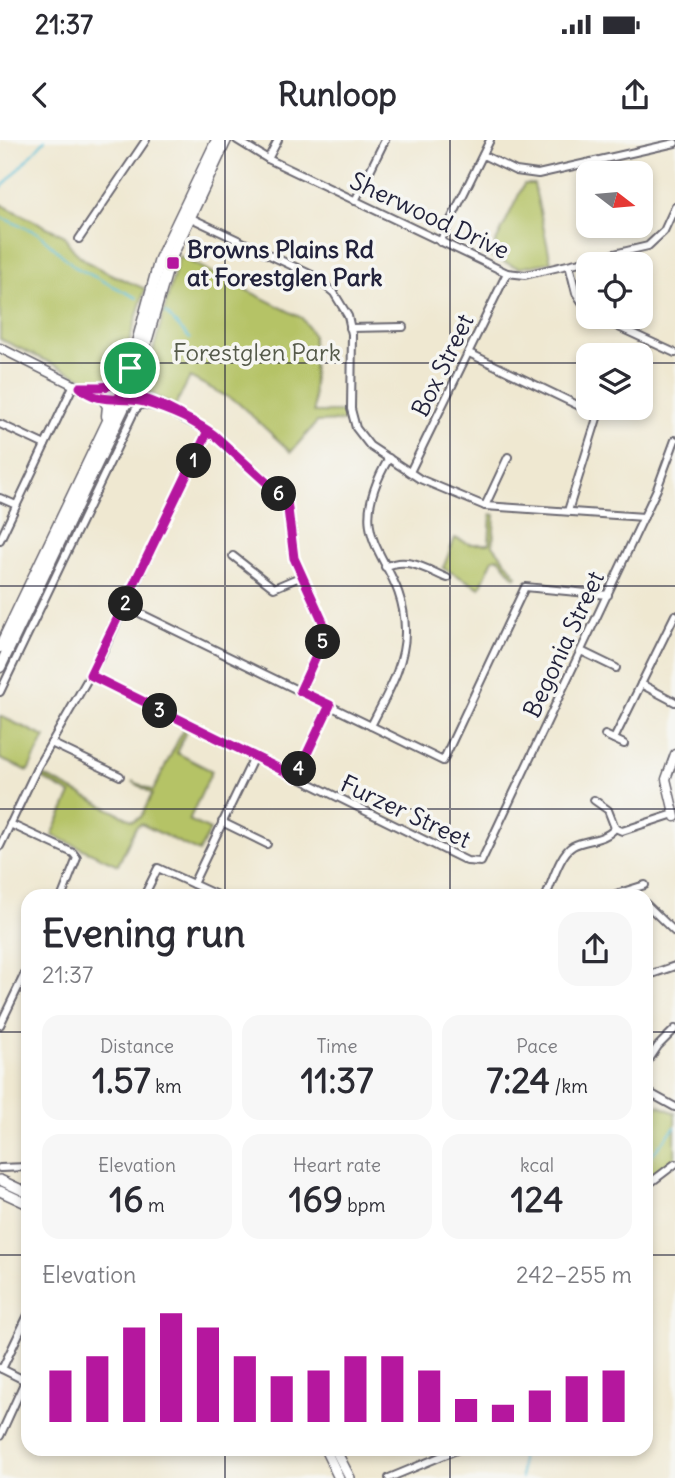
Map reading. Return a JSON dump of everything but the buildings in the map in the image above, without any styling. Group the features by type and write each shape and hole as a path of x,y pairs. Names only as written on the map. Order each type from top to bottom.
{"main road":[{"path":"0,667 124,397 160,259 222,142"},
{"path":"0,647 105,427 136,379 185,215"},
{"path":"95,389 113,385 130,368"},
{"path":"136,379 144,399"},
{"path":"103,398 108,410 105,427"},
{"path":"0,1180 21,1190"},
{"path":"0,1191 21,1201"},
{"path":"330,1456 340,1472 350,1478"}],"street":[{"path":"79,239 146,140"},
{"path":"268,159 278,140"},
{"path":"355,201 385,140"},
{"path":"440,242 490,140"},
{"name":"Sherwood Drive","path":"222,142 238,142 268,159 507,273 525,275 648,247 664,230 675,207"},
{"path":"483,155 516,171 538,174 675,143"},
{"path":"185,215 325,284 342,304 351,328 353,419 362,437 410,472 430,485 485,506 644,517"},
{"path":"569,265 576,293"},
{"name":"Box Street","path":"410,472 507,273"},
{"path":"351,328 403,327"},
{"path":"623,329 675,353"},
{"path":"0,348 103,398 144,399 208,431 287,501 291,548 323,622 325,633 300,691"},
{"path":"469,353 598,415 568,511"},
{"path":"77,385 124,397"},
{"path":"0,540 77,385"},
{"path":"0,692 132,415 144,399"},
{"path":"0,424 45,445"},
{"path":"0,846 38,766 90,675 125,606 208,431"},
{"name":"Begonia Street","path":"481,862 644,517 675,440"},
{"path":"485,506 508,457"},
{"path":"371,726 395,676 404,646 403,612 374,542 368,515 374,484 389,458"},
{"path":"0,498 16,505"},
{"path":"233,556 274,588 302,576"},
{"path":"385,567 397,561 406,561 447,578"},
{"path":"125,606 443,761 525,587 608,595"},
{"path":"614,739 675,615"},
{"path":"582,651 616,668"},
{"name":"Furzer Street","path":"90,675 467,862 481,862"},
{"path":"641,684 675,702"},
{"path":"296,777 330,705"},
{"path":"605,734 624,744"},
{"path":"51,743 120,776"},
{"path":"594,800 608,810 615,828 622,831 675,816 666,779 675,754"},
{"path":"192,884 254,757"},
{"path":"222,822 267,844"},
{"path":"10,824 73,853 77,858 65,889"},
{"path":"549,889 569,849 610,835 615,828"},
{"path":"148,889 158,868 203,889"},
{"path":"631,889 645,885"},
{"path":"653,911 675,932"},
{"path":"653,974 675,966"},
{"path":"0,1026 21,982"},
{"path":"653,1054 675,1029"},
{"path":"653,1095 675,1107"},
{"path":"653,1181 675,1164"},
{"path":"0,1168 21,1167"},
{"path":"21,1329 1,1369 21,1378"},
{"path":"0,1436 21,1393"},
{"path":"389,1478 442,1456"}],"green space":[{"path":"524,184 534,184 551,262 519,268 489,256"},
{"path":"0,204 65,236 70,246 88,262 145,289 118,378 104,384 89,381 0,339"},
{"name":"Forestglen Park","path":"179,256 302,318 313,335 314,412 347,412 347,421 317,422 291,452 237,402 190,377 175,406 145,391 144,385"},
{"path":"491,514 495,515 493,545 517,576 515,578 499,558 493,559 480,588 443,568 455,538 470,544 489,544"},
{"path":"0,716 45,737 28,771 0,759"},
{"path":"183,730 186,731 177,753 212,771 189,820 210,830 199,852 141,824 136,827 118,865 52,835 71,794 40,777 41,774 133,821 141,817 152,794 132,781 153,791"},
{"path":"658,1105 675,1113 675,1159 653,1176 653,1116"}],"waterway":[{"path":"0,189 45,140"},
{"path":"0,217 38,233 75,267 137,298"},
{"path":"166,313 190,339"},
{"path":"653,1154 675,1127"},
{"path":"521,1456 521,1478"}],"place":[{"name":"Browns Plains Rd at Forestglen Park","path":"173,263"}],"route":[{"path":"130,368 110,387 80,387 98,397 144,402 162,408 201,426 214,435 287,501 291,548 323,622 325,633 300,691 330,705 296,777 90,675 208,431 162,408 149,399 120,394 130,368"}]}
